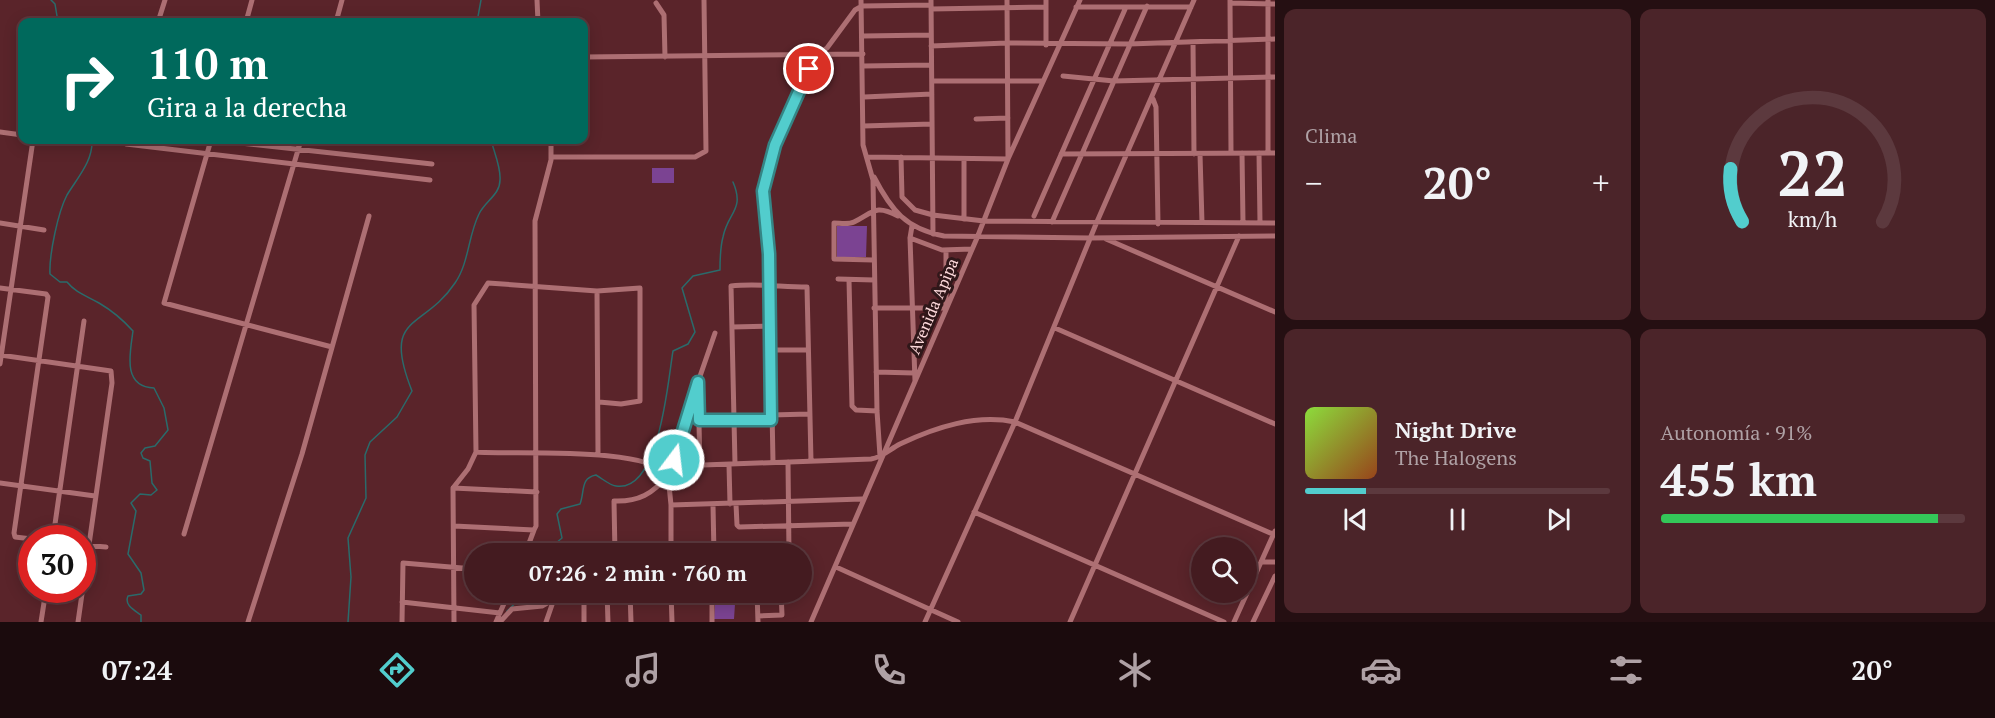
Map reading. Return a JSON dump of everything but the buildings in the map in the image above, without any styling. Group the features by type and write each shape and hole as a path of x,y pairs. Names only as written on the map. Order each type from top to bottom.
{"street":[{"path":"159,18 165,0"},
{"path":"247,18 252,0"},
{"path":"337,18 342,0"},
{"path":"537,0 538,18"},
{"path":"551,157 695,157 704,154 706,151 704,0"},
{"path":"1046,0 1046,45"},
{"name":"Avenida Apipa","path":"811,622 836,567 880,457 977,238 1008,159 1080,0"},
{"path":"925,622 1015,422 1090,238 1153,99 1194,0"},
{"path":"1231,153 1230,2 1275,4"},
{"path":"1061,154 1272,153 1268,77 1268,2"},
{"path":"656,3 664,15 665,57"},
{"path":"773,462 764,178 780,130 815,56 828,48 861,3 931,5 1007,3 1046,7"},
{"path":"861,3 864,66 863,126 867,157 884,197 912,226 933,234 977,238 1275,236"},
{"path":"867,157 1008,159 1007,3"},
{"path":"931,5 933,234"},
{"path":"1052,222 1147,6"},
{"path":"1076,7 1191,7"},
{"path":"1034,216 1126,7"},
{"path":"863,36 931,35"},
{"path":"931,46 1007,43 1130,44 1275,39"},
{"path":"1193,42 1202,223"},
{"path":"588,57 863,54"},
{"path":"864,66 931,65"},
{"path":"1063,76 1114,81 1275,77"},
{"path":"932,81 1042,81"},
{"path":"864,97 932,94"},
{"path":"1153,99 1156,107 1158,154 1158,224"},
{"path":"976,119 1008,118"},
{"path":"863,126 932,124"},
{"path":"0,132 18,134"},
{"path":"0,364 32,144"},
{"path":"126,144 430,180"},
{"path":"211,144 164,303 332,347"},
{"path":"251,144 432,164"},
{"path":"184,534 301,144"},
{"path":"529,543 536,526 537,492 535,221 551,157 551,144"},
{"path":"1242,153 1243,223"},
{"path":"1259,153 1260,223"},
{"path":"901,157 902,197 915,210 933,215 984,221 1096,224 1275,223"},
{"path":"964,159 964,219"},
{"path":"872,173 874,308 880,457"},
{"path":"873,260 834,259 834,223 850,224 873,210 887,210 903,218"},
{"path":"248,622 332,347 369,216"},
{"path":"0,223 44,230"},
{"path":"912,226 910,238 915,382"},
{"path":"1070,622 1239,236"},
{"path":"910,238 946,251 972,249"},
{"path":"1103,238 1275,312"},
{"path":"874,308 912,310 946,308 946,251"},
{"path":"838,279 874,280"},
{"path":"849,280 852,406 856,410 877,411"},
{"path":"454,622 453,488 468,469 476,452 474,305 488,283 597,291 640,288 640,401 631,404 599,402"},
{"path":"811,461 807,287 769,287 756,283 731,286 734,421 732,464 733,504 737,526 853,524"},
{"path":"0,288 46,294 48,297 14,533 15,537 18,537"},
{"path":"597,291 598,454"},
{"path":"55,525 84,321"},
{"path":"732,327 770,326"},
{"path":"1055,328 1275,424"},
{"path":"674,460 715,333"},
{"path":"770,350 808,350"},
{"path":"1,355 111,371 112,383 90,525"},
{"path":"876,372 914,373"},
{"path":"698,382 700,466"},
{"path":"699,420 734,421 809,414"},
{"path":"615,543 614,501 638,499 659,486 676,466 880,457 900,444 968,420 984,418 1015,422 1134,475 1274,533 1234,622"},
{"path":"476,452 536,455 598,454 650,462 659,466 668,475 671,543"},
{"path":"788,462 789,543"},
{"path":"0,483 95,496"},
{"path":"453,488 537,492"},
{"path":"671,505 862,499"},
{"path":"713,505 714,543"},
{"path":"974,512 1224,622"},
{"path":"454,526 534,530"},
{"path":"96,546 106,547"},
{"path":"1261,562 1275,562"},
{"path":"402,622 403,563 464,568"},
{"path":"836,567 958,622"},
{"path":"1253,622 1275,576"},
{"path":"402,602 500,613"},
{"path":"41,622 44,603"},
{"path":"78,622 80,603"},
{"path":"498,622 504,603"},
{"path":"498,622 512,609 542,606 547,603"},
{"path":"546,622 553,603"},
{"path":"584,603 584,622"},
{"path":"607,603 608,622"},
{"path":"630,603 631,622"},
{"path":"671,603 672,622"},
{"path":"712,603 712,622"},
{"path":"757,603 758,619 782,615 781,603"}],"shaded area":[{"path":"652,168 674,168 674,183 652,183"},
{"path":"837,226 867,226 866,257 837,257"},
{"path":"715,604 735,604 734,619 714,619"}],"waterway":[{"path":"51,0 55,4 57,18"},
{"path":"478,18 481,0"},
{"path":"92,144 87,162 67,195 60,212 50,274 60,282 67,282 78,292 108,309 133,331 130,358 133,375 137,382 154,388 164,408 168,430 155,446 145,448 141,453 143,458 150,461 152,483 157,490 151,495 140,494 131,503 136,511 128,554 141,573 144,590 141,594 128,596 127,602 141,615 141,622"},
{"path":"348,622 351,577 348,538 366,498 365,455 370,442 397,417 412,391 401,348 404,335 410,326 443,298 455,283 463,267 479,214 498,190 499,170 492,144"},
{"path":"556,543 562,538 557,514 561,509 580,504 587,479 596,475 616,486 631,483 643,472 652,454 664,408 673,351 688,344 695,332 682,288 693,276 720,270 723,237 737,199 733,182"},
{"path":"507,611 516,603"}],"route":[{"path":"674,460 690,399 698,382 699,420 771,420 769,254 763,202 764,178 787,115 809,69"}]}
